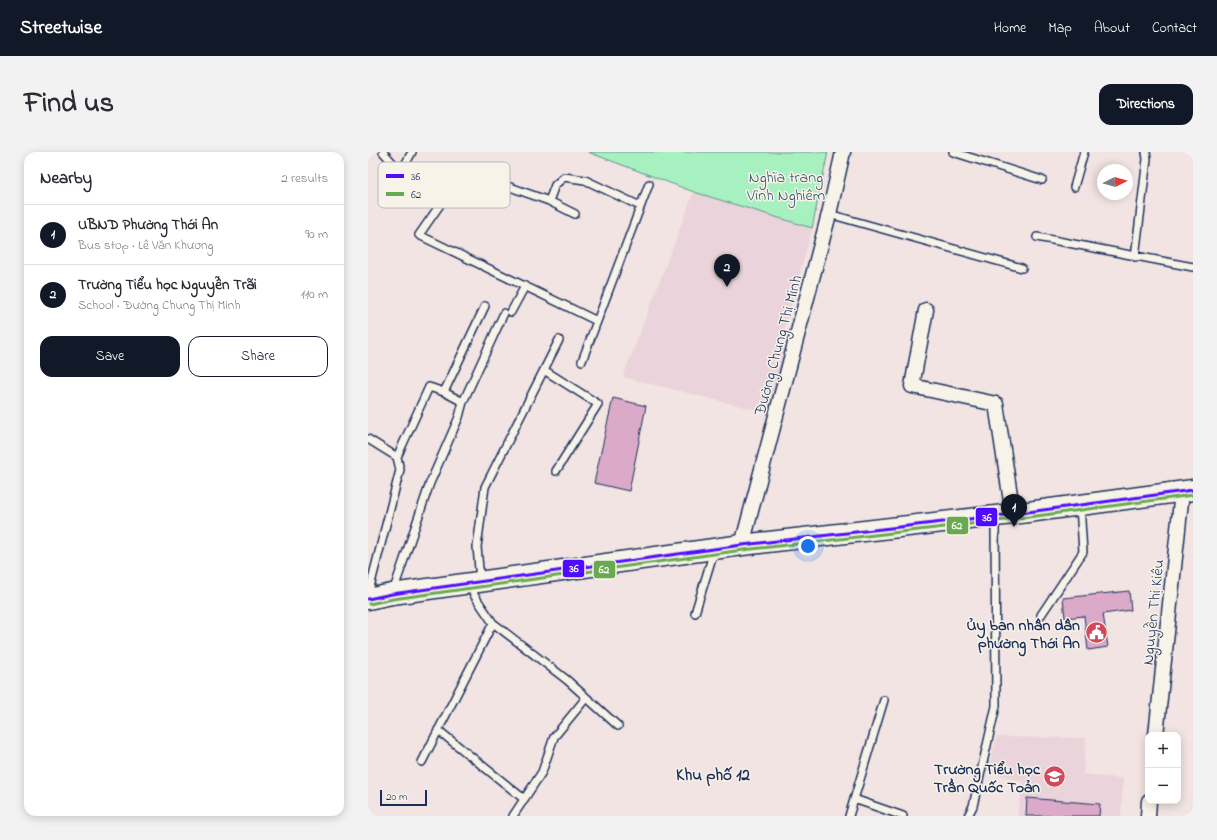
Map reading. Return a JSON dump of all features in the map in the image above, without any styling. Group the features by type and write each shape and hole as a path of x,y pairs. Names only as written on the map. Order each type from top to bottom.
{"main road":[{"path":"368,600 392,594 742,545 1004,515 1187,491"}],"street":[{"name":"Đường Chung Thị Minh","path":"742,545 829,214 843,152"},
{"path":"926,310 912,386 996,404 1004,515"},
{"name":"Nguyễn Thị Kiêu","path":"1156,732 1187,491"},
{"path":"1148,816 1149,804"}],"lane":[{"path":"384,152 392,162"},
{"path":"406,162 412,152"},
{"path":"954,152 1042,180"},
{"path":"1074,186 1084,152"},
{"path":"1135,257 1147,159 1146,152"},
{"path":"549,201 555,185 564,177 585,180 640,206"},
{"path":"582,361 649,184"},
{"path":"510,187 549,201 575,214"},
{"path":"438,208 419,235 597,320"},
{"path":"829,214 1022,268"},
{"path":"1037,238 1193,267"},
{"path":"392,594 430,483 459,417 463,402 508,312 525,286"},
{"path":"444,392 485,306"},
{"path":"559,340 484,487 477,547 476,583 474,595 493,623 567,680 618,726"},
{"path":"544,370 598,404 556,471"},
{"path":"368,596 400,470 397,457 428,387 444,392 463,402"},
{"path":"368,439 397,457"},
{"path":"1041,615 1083,552 1080,505"},
{"path":"968,816 973,806 996,706 1004,515"},
{"path":"695,613 715,549"},
{"path":"422,762 493,623"},
{"path":"512,816 542,772 554,737 586,698"},
{"path":"849,816 884,700"},
{"path":"438,730 524,799"},
{"path":"854,799 903,816"}],"shaded area":[{"path":"694,192 812,228 780,345 784,357 768,415 761,411 623,377"},
{"name":"Trường Tiểu học Trần Quốc Toản","path":"997,737 1086,738 1083,774 1123,779 1121,816 1017,816 1024,782 988,771"}],"green space":[{"name":"Nghĩa trang Vĩnh Nghiêm","path":"588,152 828,152 812,228 694,192"}],"building":[{"path":"613,398 646,406 629,491 594,483"},
{"name":"Ủy ban nhân dân phường Thới An","path":"1129,591 1131,610 1103,614 1108,647 1088,650 1084,616 1065,618 1063,598"},
{"path":"1027,798 1100,804 1099,816 1026,816"}],"transit line":[{"name":"36","path":"368,599 392,594 742,545 1013,514 1193,490"},
{"name":"62","path":"369,604 393,599 743,550 1014,519 1193,495"}],"place":[{"name":"Trường Tiểu học Nguyễn Trãi","path":"727,287"},
{"name":"UBND Phường Thới An","path":"1014,527"},
{"name":"Ủy ban nhân dân phường Thới An","path":"1096,633"},
{"name":"Trường Tiểu học Trần Quốc Toản","path":"1055,777"}],"district":[{"name":"Khu phố 12","path":"713,774"}]}
